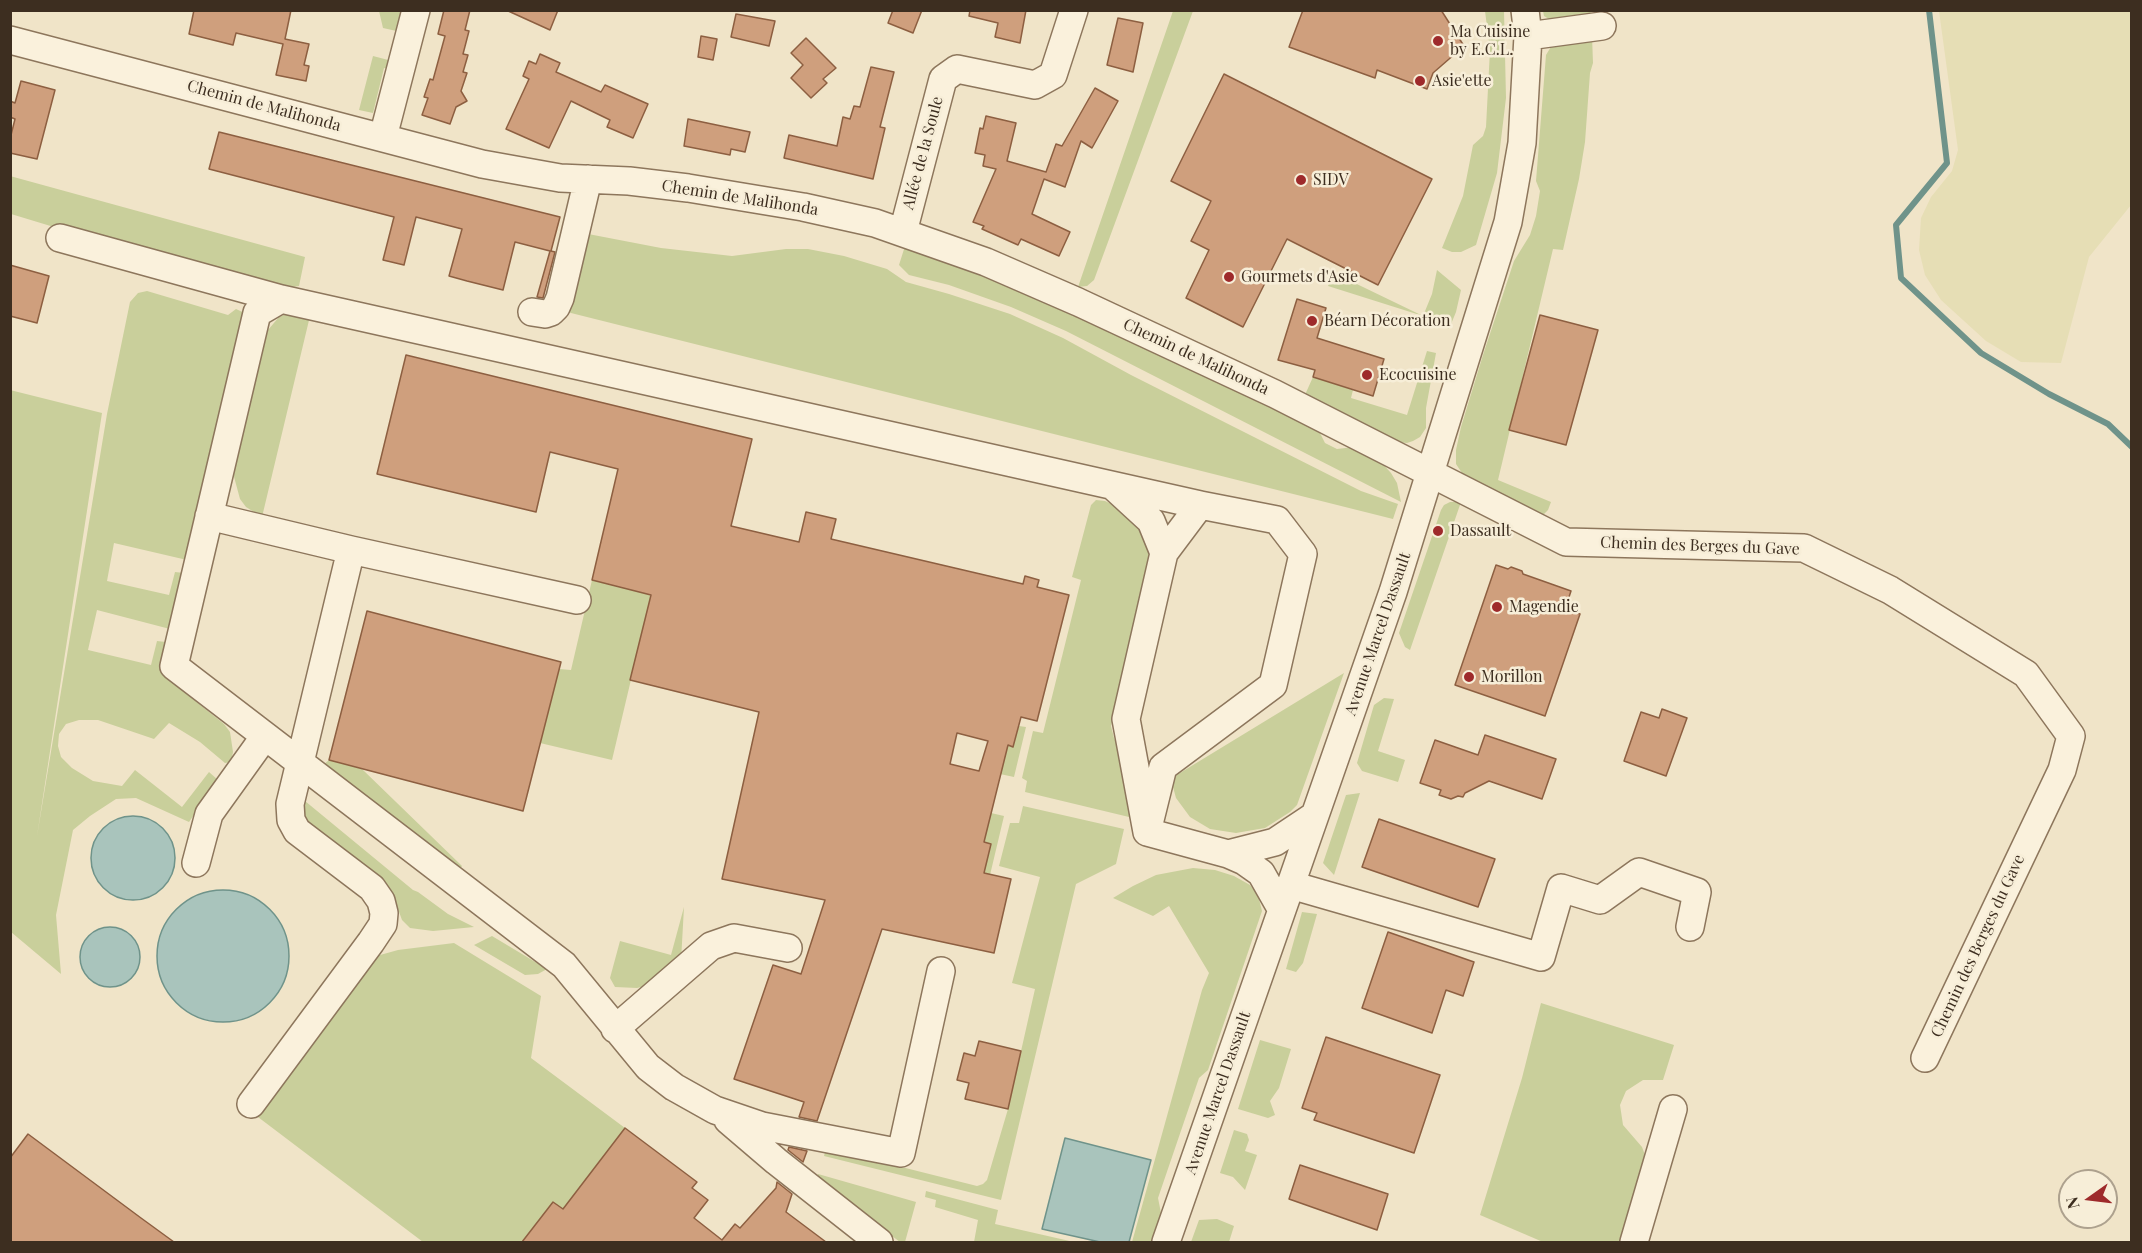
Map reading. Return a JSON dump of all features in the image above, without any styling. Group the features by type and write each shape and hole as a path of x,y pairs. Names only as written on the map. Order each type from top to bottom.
{"street":[{"path":"383,137 416,10"},
{"name":"Allée de la Soule","path":"903,232 942,79 957,69 1035,85 1053,75 1074,10"},
{"path":"1526,23 1602,26"},
{"name":"Avenue Marcel Dassault","path":"1166,1242 1393,592 1508,222 1522,143 1526,23"},
{"name":"Chemin de Malihonda","path":"10,40 482,164 560,178 688,188 803,207 875,223 986,262 1078,302 1275,394 1431,473"},
{"path":"532,312 545,314 551,312 560,298 588,179"},
{"path":"60,238 281,299 1113,486 1277,520 1303,554 1273,685 1163,766 1147,832"},
{"path":"281,299 257,313 174,666 564,965 648,1067 674,1087 715,1110 762,1126 902,1153 941,971"},
{"name":"Chemin des Berges du Gave","path":"1431,473 1566,542 1804,548 1890,590 2026,674 2071,736 2062,770 1925,1058"},
{"path":"1113,486 1151,521 1164,553"},
{"path":"1147,832 1126,719 1164,553 1200,505"},
{"path":"209,516 577,600"},
{"path":"251,1104 371,942 382,924 384,913 381,901 372,888 297,831 291,820 290,804 351,550"},
{"path":"196,863 209,814 265,736"},
{"path":"1228,854 1275,842 1314,816"},
{"path":"1147,832 1228,854 1244,861 1260,873 1282,910"},
{"path":"1291,885 1541,957 1561,888 1600,900 1639,872 1697,892 1690,927"},
{"path":"615,1029 711,946 734,938 788,948"},
{"path":"1634,1242 1673,1109"},
{"path":"715,1110 879,1242"}],"shaded area":[{"path":"1939,11 2131,11 2131,205 2089,257 2061,363 2021,362 1986,341 1941,300 1925,275 1919,250 1921,218 1931,197 1952,171 1958,150"}],"green space":[{"path":"379,11 405,13 401,32 383,28"},
{"path":"1173,11 1193,11 1094,280 1087,286 1078,287"},
{"path":"1485,11 1504,11 1506,98 1497,173 1476,245 1461,252 1452,252 1442,248 1463,196 1473,145 1483,136 1486,127 1490,50"},
{"path":"1543,11 1591,11 1590,15 1552,21 1544,16"},
{"path":"1592,36 1593,63 1579,179 1563,250 1553,249 1498,480 1551,502 1548,510 1542,516 1464,476 1456,464 1456,450 1483,355 1514,261 1530,235 1536,216 1540,191 1536,181 1546,55 1552,45"},
{"path":"373,56 392,61 390,69 384,68 373,113 359,110"},
{"path":"10,176 305,257 299,286 265,291 11,214"},
{"path":"583,233 661,248 732,256 786,249 808,249 844,256 887,269 906,282 1010,314 1063,338 1131,375 1361,491 1398,504 1393,519 567,312"},
{"path":"905,246 1013,286 1317,427 1325,443 1337,449 1354,447 1381,462 1397,483 1401,502 1066,331 1011,307 949,285 909,275 899,265"},
{"path":"1437,270 1461,290 1456,312 1449,329 1423,316 1432,294"},
{"path":"1334,273 1423,316 1328,286"},
{"path":"147,291 228,315 236,309 249,315 187,560 114,543 107,581 169,595 175,572 184,573 170,629 97,610 88,650 151,665 157,641 166,642 169,677 224,724 230,732 233,752 231,762 225,763 200,742 169,723 154,739 98,720 79,720 66,724 59,734 58,746 61,757 72,768 93,781 122,786 135,770 182,807 209,772 218,780 189,822 136,798 116,799 73,830 56,915 61,974 11,932 10,390 102,413 37,836 107,414 130,302 138,293"},
{"path":"287,314 310,316 262,517 246,507 240,499 233,473 268,330 279,317"},
{"path":"1427,351 1436,353 1426,408 1426,428 1420,437 1413,441 1397,442 1304,397 1313,377 1353,390 1351,398 1407,415"},
{"path":"1096,500 1105,501 1137,516 1153,558 1111,726 1114,738 1135,782 1129,817 1025,792 1027,781 1022,778 1033,731 1043,733 1081,580 1072,577 1091,505"},
{"path":"1450,502 1461,502 1410,650 1405,647 1399,633 1441,510"},
{"path":"592,580 651,595 612,760 540,743 559,669 571,670"},
{"path":"1344,673 1297,805 1290,812 1265,828 1236,833 1210,829 1190,817 1176,798 1173,787 1175,776"},
{"path":"1384,698 1394,699 1378,751 1405,760 1398,782 1362,771 1357,763 1374,705"},
{"path":"1019,726 1026,727 1014,777 1000,774 998,743 1013,746"},
{"path":"329,760 362,769 462,866 458,872 322,766"},
{"path":"1360,793 1334,875 1323,863 1346,795"},
{"path":"305,801 413,890 448,914 474,927 433,931 410,928 402,920 394,898 298,820"},
{"path":"1023,806 1124,829 1116,864 1076,884 1001,1200 824,1156 826,1148 977,1186 987,1180 1008,1109 1035,989 1012,983 1040,877 999,866 1010,823 1019,823"},
{"path":"991,813 1004,816 990,875 984,873 978,841"},
{"path":"1193,868 1215,870 1234,876 1250,885 1258,895 1262,911 1208,1070 1199,1078 1158,1198 1162,1218 1154,1242 1132,1242 1202,990 1209,973 1169,906 1153,916 1113,898 1156,875"},
{"path":"684,907 681,961 653,984 637,988 615,987 610,978 620,941 671,955"},
{"path":"1302,912 1317,914 1303,963 1296,972 1286,969"},
{"path":"492,936 547,969 538,974 525,975 474,945"},
{"path":"454,943 541,996 531,1058 625,1128 563,1209 553,1203 522,1242 423,1242 254,1114 373,957 398,950"},
{"path":"1541,1003 1674,1045 1663,1080 1643,1080 1626,1091 1620,1105 1623,1125 1642,1147 1648,1163 1624,1242 1543,1242 1480,1215 1522,1078"},
{"path":"1260,1040 1291,1049 1279,1088 1270,1101 1275,1115 1268,1118 1238,1109"},
{"path":"1234,1130 1247,1134 1249,1140 1245,1151 1257,1155 1245,1190 1233,1177 1220,1173"},
{"path":"818,1174 916,1202 905,1242 900,1242 816,1179"},
{"path":"926,1191 998,1210 995,1224 1074,1242 974,1242 978,1220 935,1207 936,1200 925,1197"},
{"path":"1217,1219 1234,1226 1229,1242 1191,1242 1199,1220"}],"water":[{"path":"133,816 149,819 163,828 172,842 175,858 172,874 163,888 149,897 133,900 117,897 103,888 94,874 91,858 94,842 103,828 117,819"},
{"path":"223,890 248,895 269,910 284,931 289,956 284,981 269,1002 248,1017 223,1022 198,1017 177,1002 162,981 157,956 162,931 177,910 198,895"},
{"path":"104,927 116,927 132,935 138,945 140,957 138,969 132,979 116,987 104,987 88,979 80,963 80,951 88,935"},
{"path":"1065,1138 1151,1160 1129,1242 1100,1242 1042,1229"}],"building":[{"path":"194,10 291,10 285,39 309,44 304,65 309,66 306,81 276,75 283,44 236,33 233,45 189,34"},
{"path":"444,10 470,10 465,30 469,31 463,54 468,55 463,72 467,73 461,91 467,101 456,107 450,124 422,115 428,98 424,97 430,79 433,80 445,36 438,34"},
{"path":"506,10 558,10 550,30"},
{"path":"893,10 922,10 913,33 888,23"},
{"path":"970,10 1026,10 1020,43 995,37 998,23 969,16"},
{"path":"1303,10 1441,10 1464,46 1433,73 1427,89 1377,70 1375,78 1289,47"},
{"path":"736,14 775,21 769,46 731,37"},
{"path":"1118,18 1143,23 1133,72 1107,65"},
{"path":"701,36 717,39 713,60 698,57"},
{"path":"806,38 836,68 823,79 827,83 811,98 791,78 803,65 791,53"},
{"path":"540,54 560,63 556,72 601,92 605,85 648,104 633,138 607,127 610,120 571,101 549,148 506,129 529,79 523,76 529,61 536,64"},
{"path":"871,67 894,72 880,127 885,128 873,179 784,158 789,135 837,146 843,117 850,119 854,106 860,107"},
{"name":"SIDV","path":"1224,74 1432,179 1378,285 1287,239 1243,327 1186,298 1209,250 1191,241 1211,201 1171,181"},
{"path":"21,81 55,90 37,159 10,153 10,139 15,119 10,117 10,101 15,103"},
{"path":"1095,88 1118,101 1092,148 1081,141 1065,187 1044,179 1032,214 1070,232 1059,256 1021,239 1018,245 982,229 984,226 973,222 996,169 983,166 985,155 975,153 980,128 983,129 986,116 1016,123 1007,161 1046,172 1056,144 1062,146"},
{"path":"688,119 750,132 745,152 731,149 730,155 684,146"},
{"path":"219,132 560,217 551,251 555,252 543,298 537,297 550,251 515,242 503,290 467,281 449,276 462,229 416,217 404,265 383,260 394,217 209,169"},
{"path":"10,265 49,276 37,323 10,316"},
{"path":"1297,299 1326,308 1317,338 1384,359 1373,396 1313,377 1315,370 1278,360"},
{"path":"1540,315 1598,330 1566,445 1509,430"},
{"path":"406,355 752,439 731,526 799,542 806,512 836,519 831,539 1023,584 1025,576 1039,580 1037,587 1069,595 1037,721 1021,717 1013,747 1008,745 984,842 991,844 984,873 1011,879 994,953 882,929 817,1121 799,1117 804,1102 734,1079 773,965 801,974 825,900 722,879 759,712 630,680 651,595 592,580 618,469 550,452 536,512 377,474","holes":["957,733 988,741 979,771 950,764"]},
{"path":"1496,565 1508,569 1511,567 1522,571 1523,574 1571,591 1565,609 1580,614 1545,716 1455,685"},
{"path":"367,611 561,662 523,811 329,760"},
{"path":"1662,709 1687,718 1666,776 1624,761 1641,712 1659,718"},
{"path":"1485,735 1556,759 1542,799 1489,781 1465,793 1463,797 1458,796 1451,799 1439,795 1441,790 1420,783 1435,740 1478,755"},
{"path":"1379,819 1495,859 1478,907 1362,867"},
{"path":"1388,932 1474,962 1463,996 1446,990 1432,1033 1362,1008"},
{"path":"1326,1037 1440,1075 1414,1153 1314,1120 1317,1113 1302,1108"},
{"path":"979,1041 1021,1051 1008,1109 965,1099 969,1083 957,1080 964,1053 975,1056"},
{"path":"625,1128 697,1182 692,1188 708,1200 694,1218 722,1240 735,1224 740,1228 776,1188 777,1182 792,1194 786,1212 826,1242 522,1242 553,1202 563,1209"},
{"path":"28,1134 174,1242 10,1242 10,1158"},
{"path":"789,1147 807,1151 803,1162 788,1150"},
{"path":"1300,1165 1388,1194 1377,1230 1289,1199"}],"waterway":[{"path":"1929,10 1947,163 1896,225 1901,278 1981,353 2049,394 2108,424 2132,447"}],"place":[{"name":"Ma Cuisine by E.C.L.","path":"1438,41"},
{"name":"Asie'ette","path":"1420,81"},
{"name":"SIDV","path":"1301,180"},
{"name":"Gourmets d'Asie","path":"1229,277"},
{"name":"Béarn Décoration","path":"1312,321"},
{"name":"Ecocuisine","path":"1367,375"},
{"name":"Dassault","path":"1438,531"},
{"name":"Magendie","path":"1497,607"},
{"name":"Morillon","path":"1469,677"}]}
